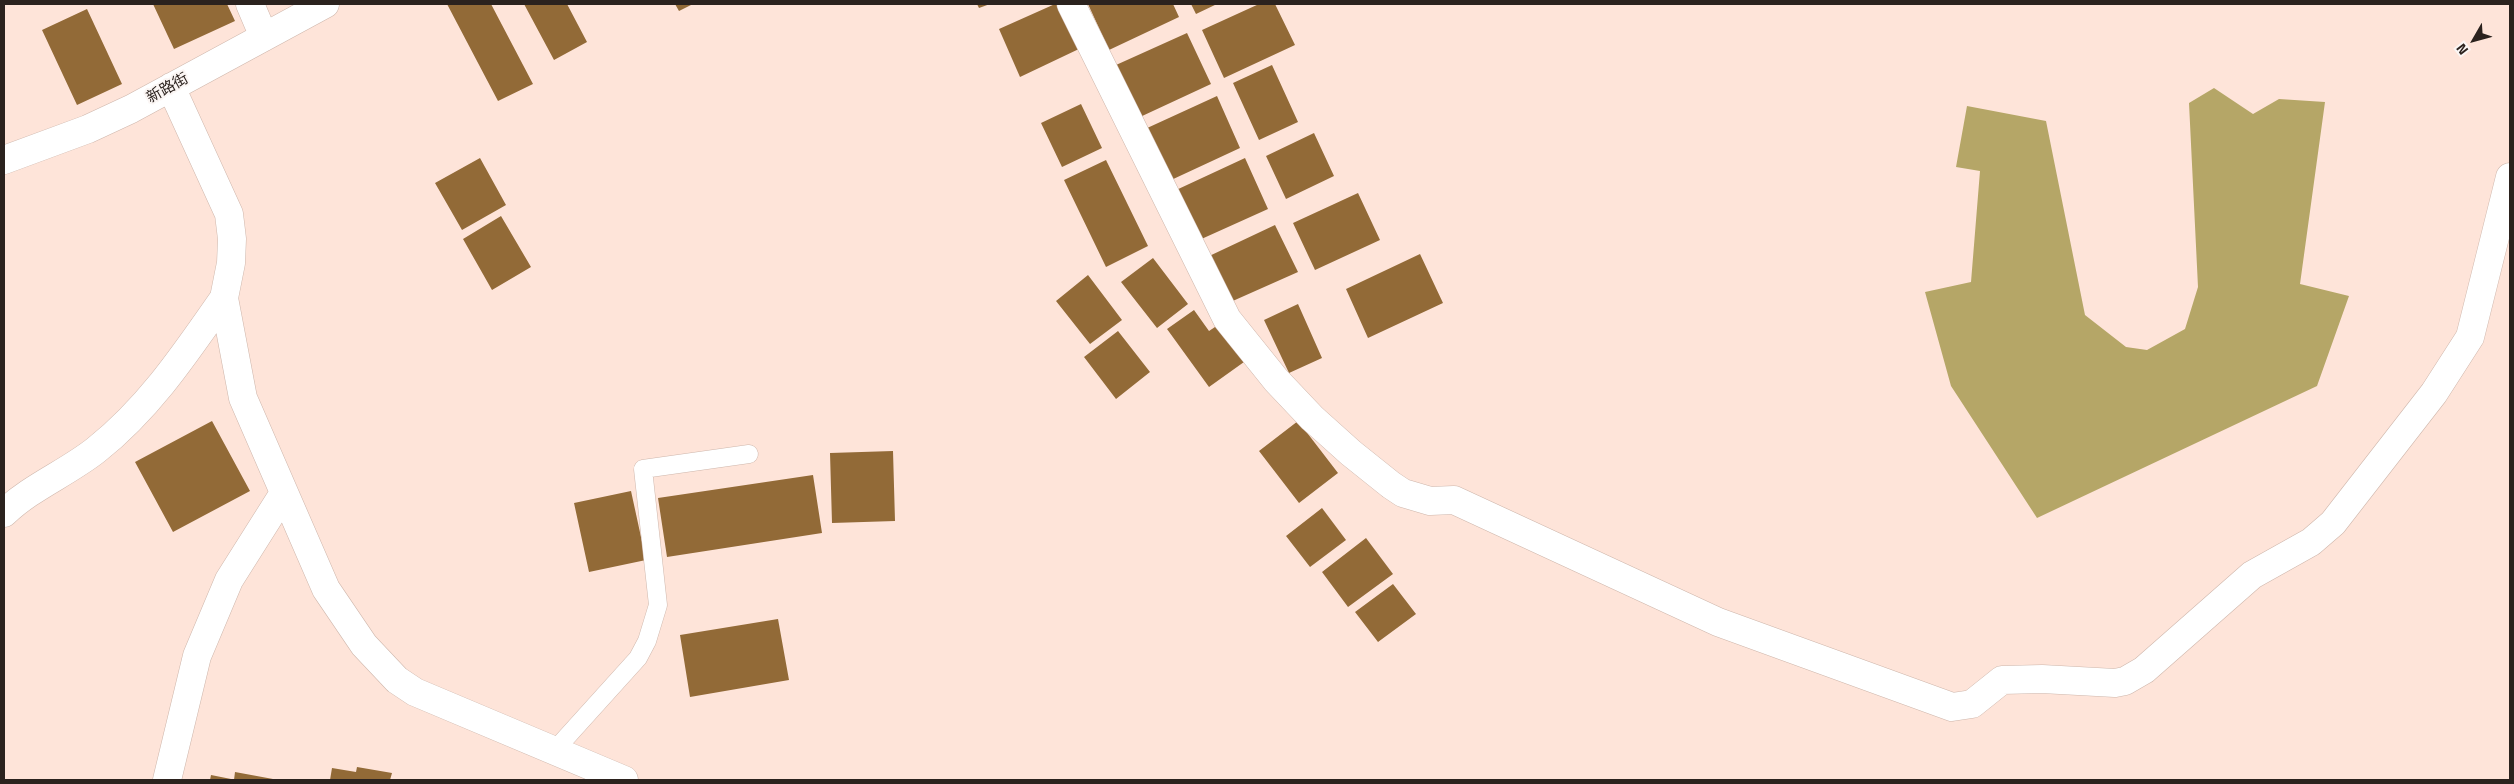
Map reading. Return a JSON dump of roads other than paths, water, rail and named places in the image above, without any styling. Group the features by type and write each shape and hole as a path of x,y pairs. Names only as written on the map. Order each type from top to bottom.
{"street":[{"path":"250,4 264,37"},
{"name":"新路街","path":"4,160 88,129 171,87 325,4"},
{"path":"1071,4 1227,319 1276,380 1312,418 1378,474 1403,493 1430,501 1454,500 1718,622 1952,707 1972,704 2002,680 2042,679 2116,683 2125,681 2144,670 2252,574 2311,542 2333,523 2434,393 2470,337 2510,177"},
{"path":"171,87 229,214 232,239 231,264 224,298 243,398 326,589 364,645 397,680 415,692 624,780"},
{"path":"4,513 34,490 94,452 121,429 167,379 224,298"},
{"path":"167,780 197,656 230,580 284,493"}],"lane":[{"path":"554,751 638,658 647,641 658,605 643,469 749,454"}]}
